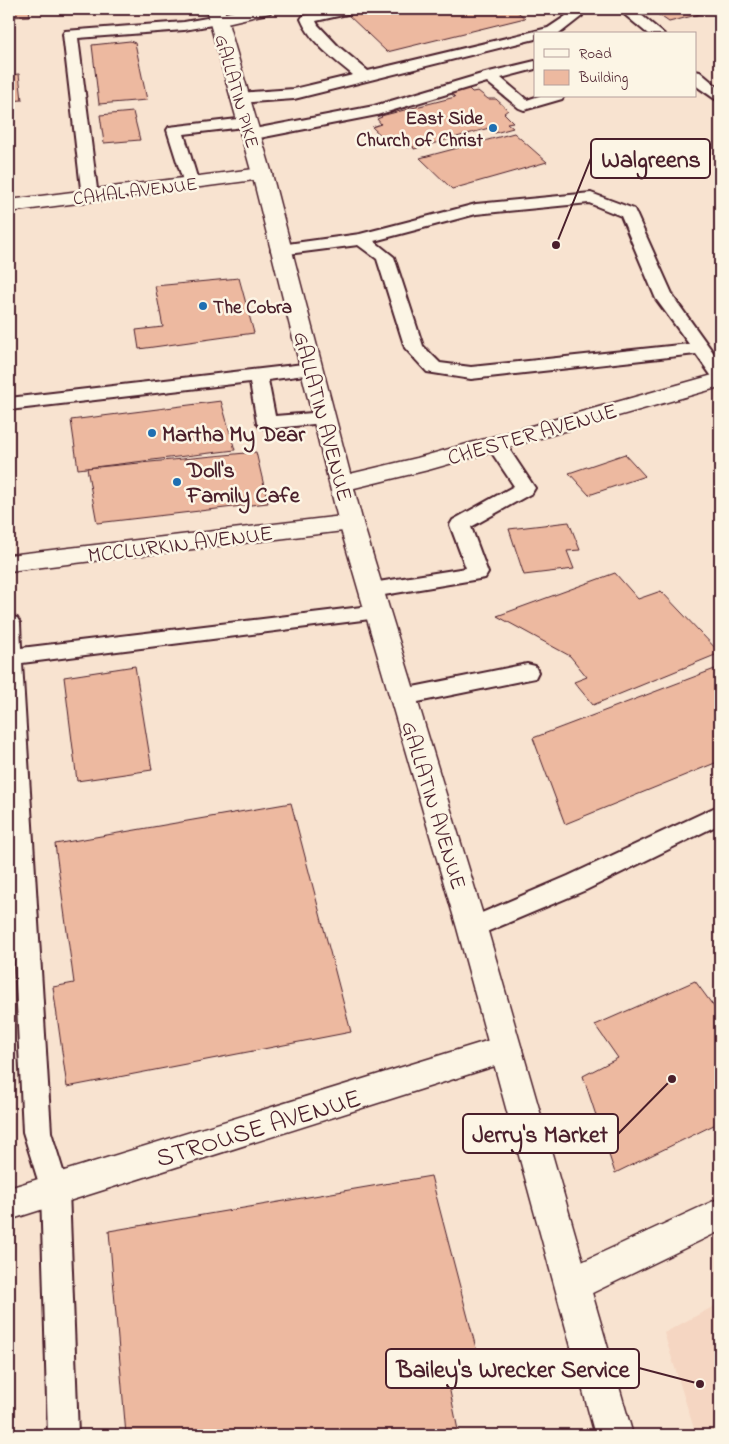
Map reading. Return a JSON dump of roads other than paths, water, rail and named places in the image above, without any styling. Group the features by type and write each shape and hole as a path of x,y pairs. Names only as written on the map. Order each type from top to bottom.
{"main road":[{"path":"216,14 264,9"},
{"name":"GALLATIN PIKE","path":"216,14 262,174"},
{"name":"CAHAL AVENUE","path":"9,206 262,174"},
{"name":"GALLATIN AVENUE","path":"262,174 351,523 472,928 614,1435"},
{"name":"CHESTER AVENUE","path":"342,483 420,465 720,380"},
{"name":"MCCLURKIN AVENUE","path":"9,563 351,523"},
{"name":"STROUSE AVENUE","path":"9,1204 506,1049"},
{"path":"573,1284 720,1214"}],"lane":[{"path":"351,9 308,18 316,33 365,77"},
{"path":"549,32 575,16 566,9"},
{"path":"625,9 654,32"},
{"path":"90,197 70,34 184,26 216,14"},
{"path":"239,98 294,94 534,36"},
{"path":"191,184 175,130 248,129 377,110 490,76 534,65"},
{"path":"490,76 524,105 550,98"},
{"path":"698,78 720,77"},
{"path":"698,78 720,96"},
{"path":"280,250 361,239 476,209 591,198 628,213 665,299 720,374"},
{"path":"361,239 385,258 414,348 434,368 471,373 701,348"},
{"path":"9,404 312,369"},
{"path":"258,375 267,423 325,418"},
{"path":"12,657 375,601 478,574 460,525 525,488 496,444"},
{"path":"9,623 37,1132 55,1190 63,1435"},
{"path":"403,697 527,672"},
{"path":"472,928 577,883 720,814"}],"place":[{"name":"East Side Church of Christ","path":"493,128"},
{"name":"Walgreens","path":"556,245"},
{"name":"The Cobra","path":"203,306"},
{"name":"Martha My Dear","path":"152,433"},
{"name":"Doll's Family Cafe","path":"177,482"},
{"name":"Jerry's Market","path":"672,1079"},
{"name":"Bailey's Wrecker Service","path":"700,1384"}]}
